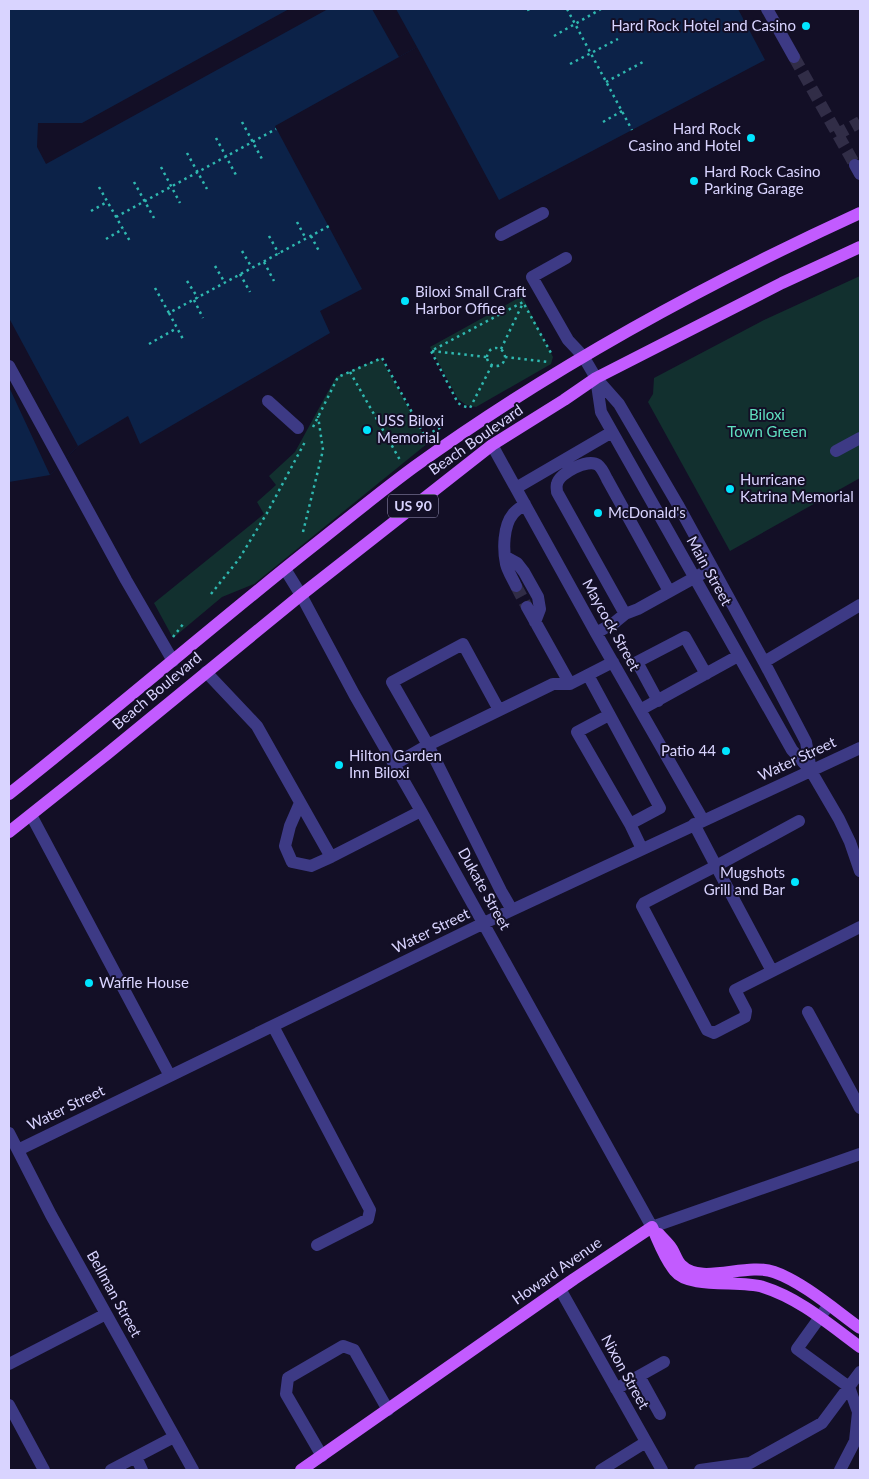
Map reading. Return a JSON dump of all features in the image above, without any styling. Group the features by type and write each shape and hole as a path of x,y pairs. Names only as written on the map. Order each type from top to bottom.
{"main road":[{"name":"Beach Boulevard","path":"9,794 285,569 412,468 458,436 583,356 691,296 791,244 860,212"},
{"name":"Beach Boulevard","path":"9,832 301,594 492,445 596,378 782,284 860,247"},
{"name":"Howard Avenue","path":"302,1470 560,1289 652,1227"},
{"path":"652,1227 671,1247 682,1266 694,1273 710,1275 750,1268 773,1271 796,1283 860,1328"},
{"path":"652,1227 662,1251 676,1273 694,1282 742,1283 762,1287 787,1297 860,1347"}],"street":[{"path":"767,9 794,57"},
{"path":"501,235 543,213"},
{"name":"Main Street","path":"566,258 532,278 568,340 583,356 596,378 619,404 712,568 806,742 811,771"},
{"path":"9,366 121,571 173,661"},
{"name":"Main Street","path":"596,378 602,412 612,432 792,750 811,771 839,819 850,842 860,872"},
{"path":"268,401 304,430"},
{"path":"516,488 612,432"},
{"path":"836,451 860,438"},
{"name":"Maycock Street","path":"492,445 640,710 699,822 716,866 772,971"},
{"path":"556,483 564,474 580,466 591,463 598,465 669,592"},
{"path":"549,469 556,483 556,492 625,614"},
{"path":"516,586 507,565 505,547 508,523 512,514 525,504"},
{"path":"506,557 517,563 538,596 540,609 535,622"},
{"path":"596,633 625,614 638,609 712,568"},
{"name":"Dukate Street","path":"285,569 301,594 354,694 484,923 652,1227"},
{"path":"764,662 860,605"},
{"path":"527,607 570,684"},
{"path":"658,701 636,662 685,638 706,674"},
{"path":"499,710 463,644 392,682 428,745 512,910"},
{"path":"640,710 738,656"},
{"path":"395,764 428,745 553,684 570,684 613,662"},
{"path":"206,672 257,726 331,857"},
{"path":"588,675 660,808 630,824"},
{"path":"609,715 577,732 630,824 642,849"},
{"name":"Water Street","path":"18,1150 484,923 860,748"},
{"path":"300,803 290,826 285,846 292,862 312,866 421,811"},
{"path":"31,815 170,1076"},
{"path":"800,821 642,906 706,1030 714,1033 745,1017 746,1011 735,990 860,927"},
{"path":"808,1012 860,1108"},
{"path":"273,1026 370,1210 368,1219 317,1245"},
{"name":"Bellman Street","path":"9,1133 51,1215 193,1470"},
{"name":"Howard Avenue","path":"652,1227 860,1154"},
{"name":"Nixon Street","path":"560,1289 662,1470"},
{"path":"828,1306 797,1349 849,1387 858,1412 855,1441 840,1470"},
{"path":"9,1364 106,1314"},
{"path":"322,1456 286,1394 288,1378 344,1346 354,1350 388,1410"},
{"path":"616,1389 664,1362"},
{"path":"700,1470 750,1463 822,1423 860,1372"},
{"path":"639,1376 660,1414"},
{"path":"9,1405 44,1470"},
{"path":"111,1470 174,1437"},
{"path":"601,1470 646,1442"},
{"path":"136,1457 142,1470"}],"path":[{"path":"567,9 632,130"},
{"path":"554,36 600,9"},
{"path":"570,64 618,39"},
{"path":"606,82 643,62"},
{"path":"603,122 622,111"},
{"path":"242,122 262,159"},
{"path":"116,217 276,129"},
{"path":"216,138 236,175"},
{"path":"187,153 207,189"},
{"path":"161,167 180,203"},
{"path":"134,182 154,218"},
{"path":"99,187 131,243"},
{"path":"91,211 108,202"},
{"path":"297,222 306,239"},
{"path":"169,313 329,226"},
{"path":"106,239 123,229"},
{"path":"269,236 279,254"},
{"path":"311,236 320,253"},
{"path":"242,251 252,268"},
{"path":"264,262 274,281"},
{"path":"215,266 225,283"},
{"path":"240,274 250,292"},
{"path":"187,281 198,298"},
{"path":"155,288 184,341"},
{"path":"194,300 203,318"},
{"path":"501,349 523,302"},
{"path":"431,351 523,302"},
{"path":"523,302 551,353"},
{"path":"150,344 177,328"},
{"path":"488,357 492,349 501,349"},
{"path":"501,349 505,357"},
{"path":"431,351 488,357"},
{"path":"431,351 458,403 470,408 492,364"},
{"path":"488,357 492,364"},
{"path":"505,357 552,362"},
{"path":"492,364 501,364 505,357"},
{"path":"304,430 318,415 338,377 382,358 425,436 439,428 441,432"},
{"path":"350,372 401,463"},
{"path":"303,532 323,450 318,415"},
{"path":"211,594 239,559 268,513 306,439"}],"green space":[{"name":"Biloxi Town Green","path":"860,276 860,478 730,551 648,402 653,394 654,378 764,320"},
{"path":"522,296 553,357 551,364 476,407 466,405 458,399 430,347"},
{"path":"381,358 428,443 254,584 222,597 173,638 154,603 264,514 257,502 276,485 269,476 295,452 336,377"}],"water":[{"path":"9,9 738,9 765,60 499,200 417,47 275,126 362,289 320,311 330,333 140,444 128,416 78,446 50,475 9,482"}],"pier":[{"path":"289,9 328,9 46,164 37,147 38,123 82,123"},
{"path":"372,9 396,9 417,47 399,57"},
{"path":"9,318 78,446 50,475 9,387"}],"tunnel":[{"path":"794,57 855,165"},
{"path":"836,135 860,122"},
{"path":"516,586 527,607"}],"place":[{"name":"Hard Rock Hotel and Casino","path":"806,26"},
{"name":"Hard Rock Casino and Hotel","path":"751,138"},
{"name":"Hard Rock Casino Parking Garage","path":"694,181"},
{"name":"Biloxi Small Craft Harbor Office","path":"405,301"},
{"name":"USS Biloxi Memorial","path":"367,430"},
{"name":"Hurricane Katrina Memorial","path":"730,489"},
{"name":"McDonald's","path":"598,513"},
{"name":"Patio 44","path":"726,751"},
{"name":"Hilton Garden Inn Biloxi","path":"339,765"},
{"name":"Mugshots Grill and Bar","path":"795,882"},
{"name":"Waffle House","path":"89,983"}]}
